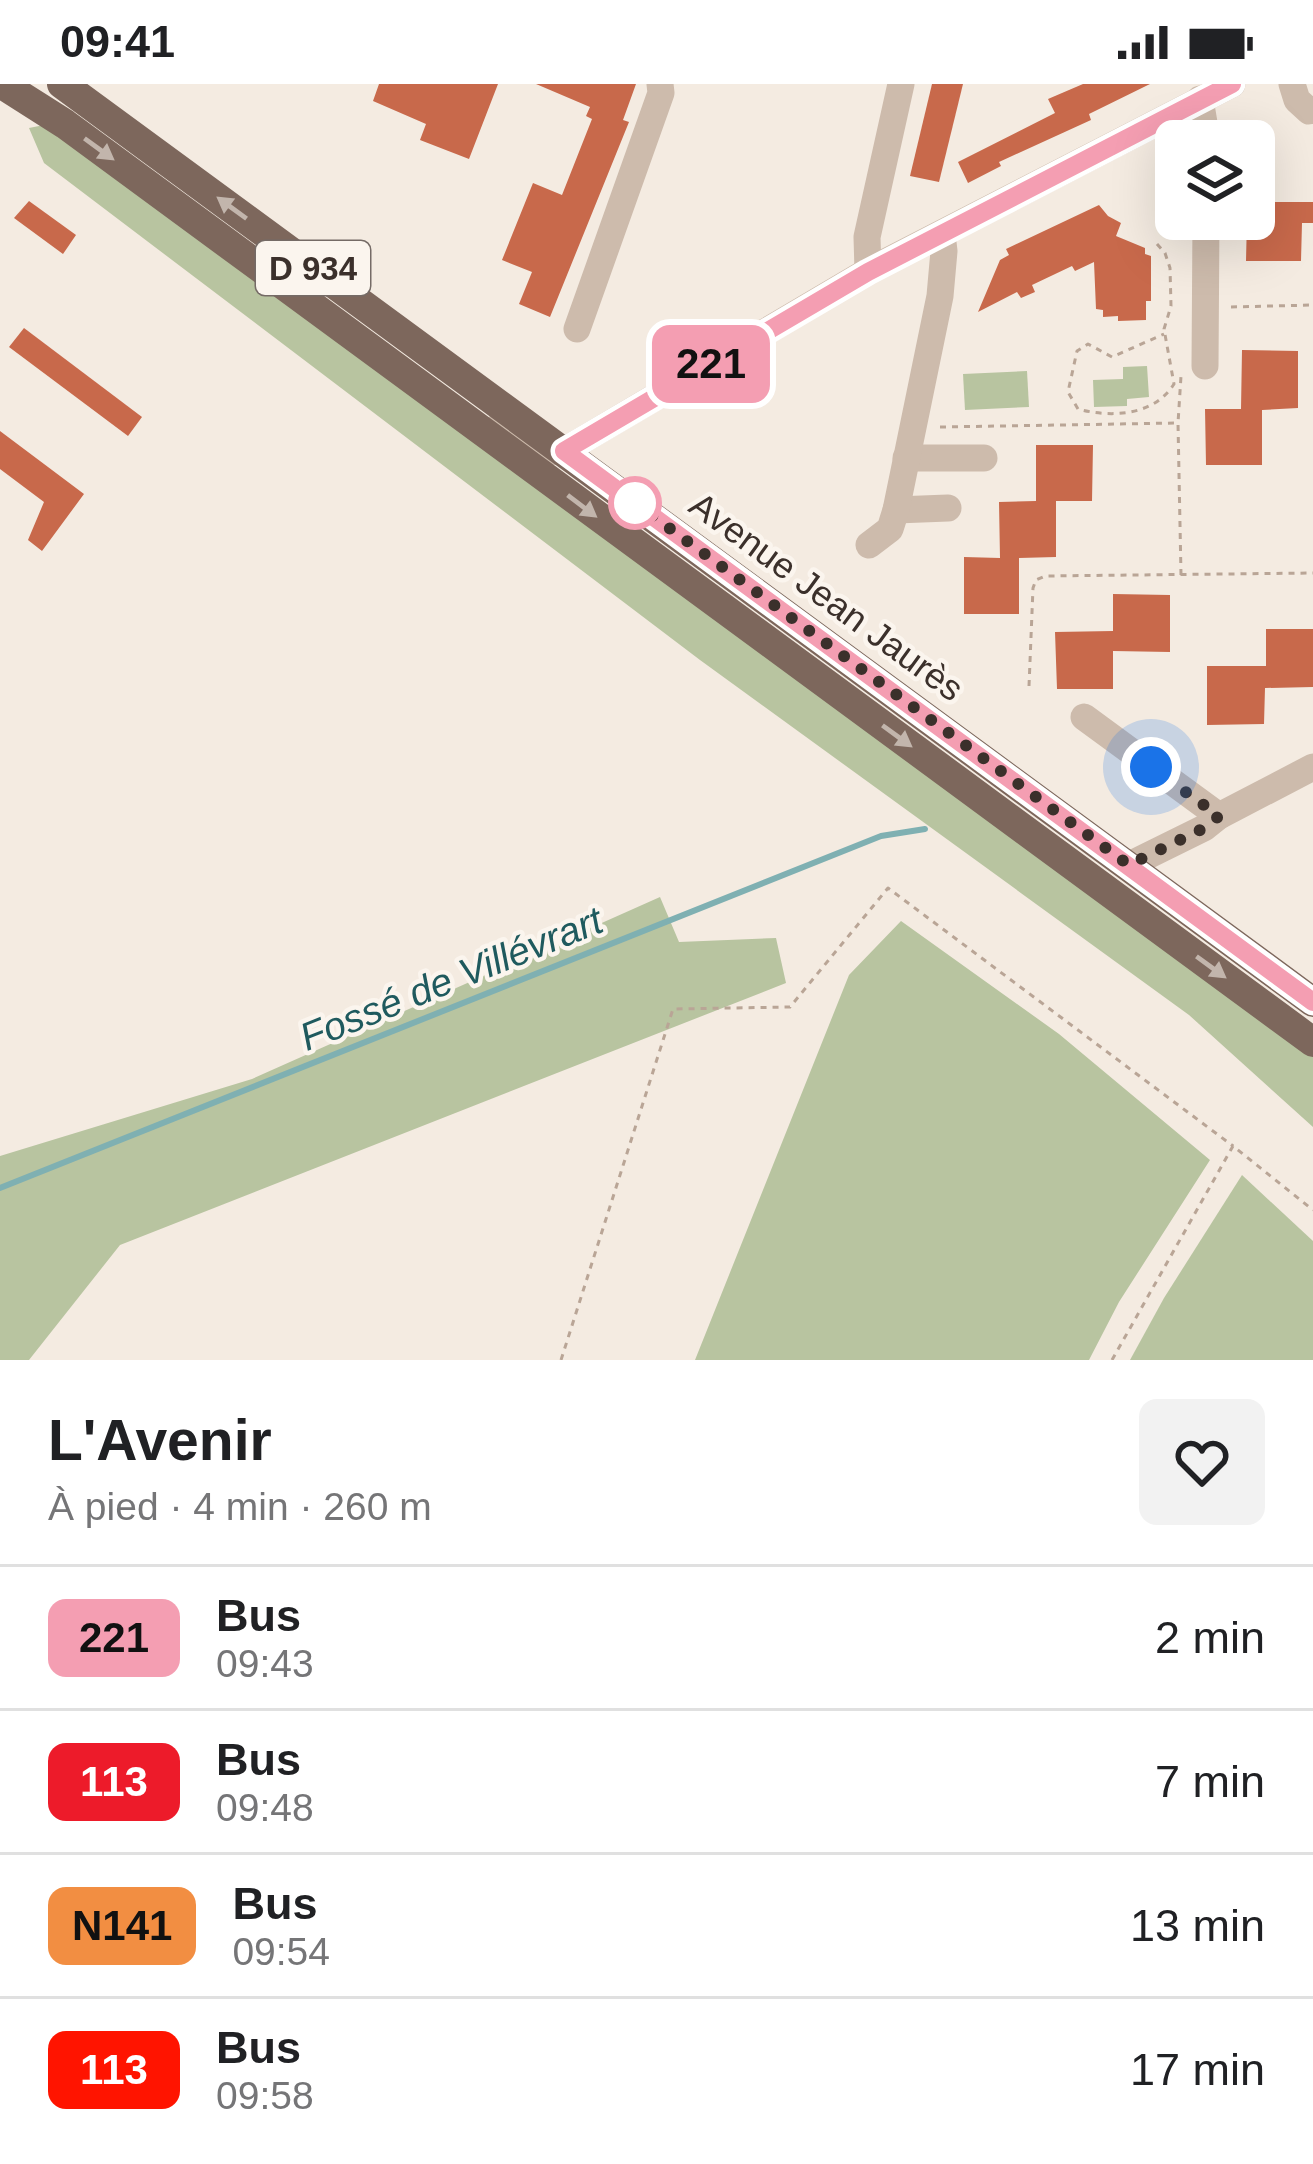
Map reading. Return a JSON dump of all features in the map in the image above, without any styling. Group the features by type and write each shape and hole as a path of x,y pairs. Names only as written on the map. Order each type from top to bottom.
{"main road":[{"name":"Avenue Jean Jaurès","path":"2,84 65,124 1313,1042"},
{"name":"Avenue Jean Jaurès","path":"62,84 1313,1001"}],"street":[{"path":"577,329 661,84"},
{"path":"868,272 867,237 902,84"},
{"path":"328,319 404,358 537,452 564,451 868,272 1232,84"},
{"path":"1292,84 1301,106 1313,110"},
{"path":"1201,99 1204,120"},
{"path":"869,545 890,529 896,510 940,296 942,234"},
{"path":"1193,371 1205,308 1206,240"},
{"path":"906,458 984,458"},
{"path":"896,510 948,508"},
{"path":"1084,718 1219,816"},
{"path":"1129,865 1313,767"}],"path":[{"path":"1156,244 1170,268 1171,306 1164,334 1174,384 1156,404 1131,411 1100,414 1078,409 1068,392 1077,351 1088,344 1112,357 1164,334"},
{"path":"1205,308 1313,305"},
{"path":"1172,376 1193,371 1178,423 1181,575"},
{"path":"913,427 1178,423"},
{"path":"1029,686 1033,588 1045,576 1313,573"},
{"path":"561,1360 673,1009 790,1007 888,888 1313,1210"},
{"path":"1112,1360 1233,1146"}],"green space":[{"path":"49,124 1313,1053 1313,1127 1189,1015 700,660 44,163 29,128"},
{"path":"1147,366 1149,397 1127,399 1127,406 1094,407 1093,380 1123,379 1123,367"},
{"path":"1027,371 1029,407 965,410 963,374"},
{"path":"660,897 679,942 776,938 786,983 120,1245 29,1360 0,1360 0,1156 252,1079"},
{"path":"901,921 1059,1034 1210,1160 1119,1302 1089,1360 695,1360 849,975"},
{"path":"1242,1175 1313,1241 1313,1360 1130,1360 1164,1298"}],"building":[{"path":"379,84 498,84 469,159 420,140 426,124 373,101"},
{"path":"536,84 636,84 623,120 629,122 550,317 519,304 532,272 502,260 533,183 562,195 592,119 586,116 590,107"},
{"path":"932,84 963,84 939,182 910,176"},
{"path":"1083,84 1150,84 1089,114 1091,120 999,162 1001,166 968,183 958,162 1055,113 1048,99"},
{"path":"29,201 76,235 63,254 14,218"},
{"path":"1275,202 1313,202 1313,223 1302,223 1301,261 1246,261 1246,240 1275,240"},
{"path":"1099,205 1121,223 1116,236 1145,248 1151,256 1146,320 1103,317 1103,310 1096,309 1094,262 1075,271 1072,266 1032,285 1035,292 1021,298 1017,292 978,312 1000,260 1009,255 1006,249"},
{"path":"24,328 142,417 128,436 9,347"},
{"path":"1242,350 1298,351 1298,408 1262,410 1262,465 1206,465 1205,409 1241,409"},
{"path":"0,431 84,494 42,551 28,540 44,502 0,469"},
{"path":"1036,445 1093,445 1092,501 1056,501 1056,557 1019,558 1019,614 964,614 964,557 1000,558 999,502 1036,501"},
{"path":"1113,594 1170,595 1170,652 1113,651 1113,689 1057,689 1055,632 1113,631"},
{"path":"1266,629 1313,629 1313,687 1265,688 1264,724 1207,725 1207,666 1266,666"}],"waterway":[{"name":"Fossé de Villévrart","path":"0,1188 881,836 925,829"}],"bus line":[{"name":"221","path":"1232,84 868,272 564,451 1313,1002"}],"route":[{"path":"635,503 1129,865 1219,816 1151,767"}]}
